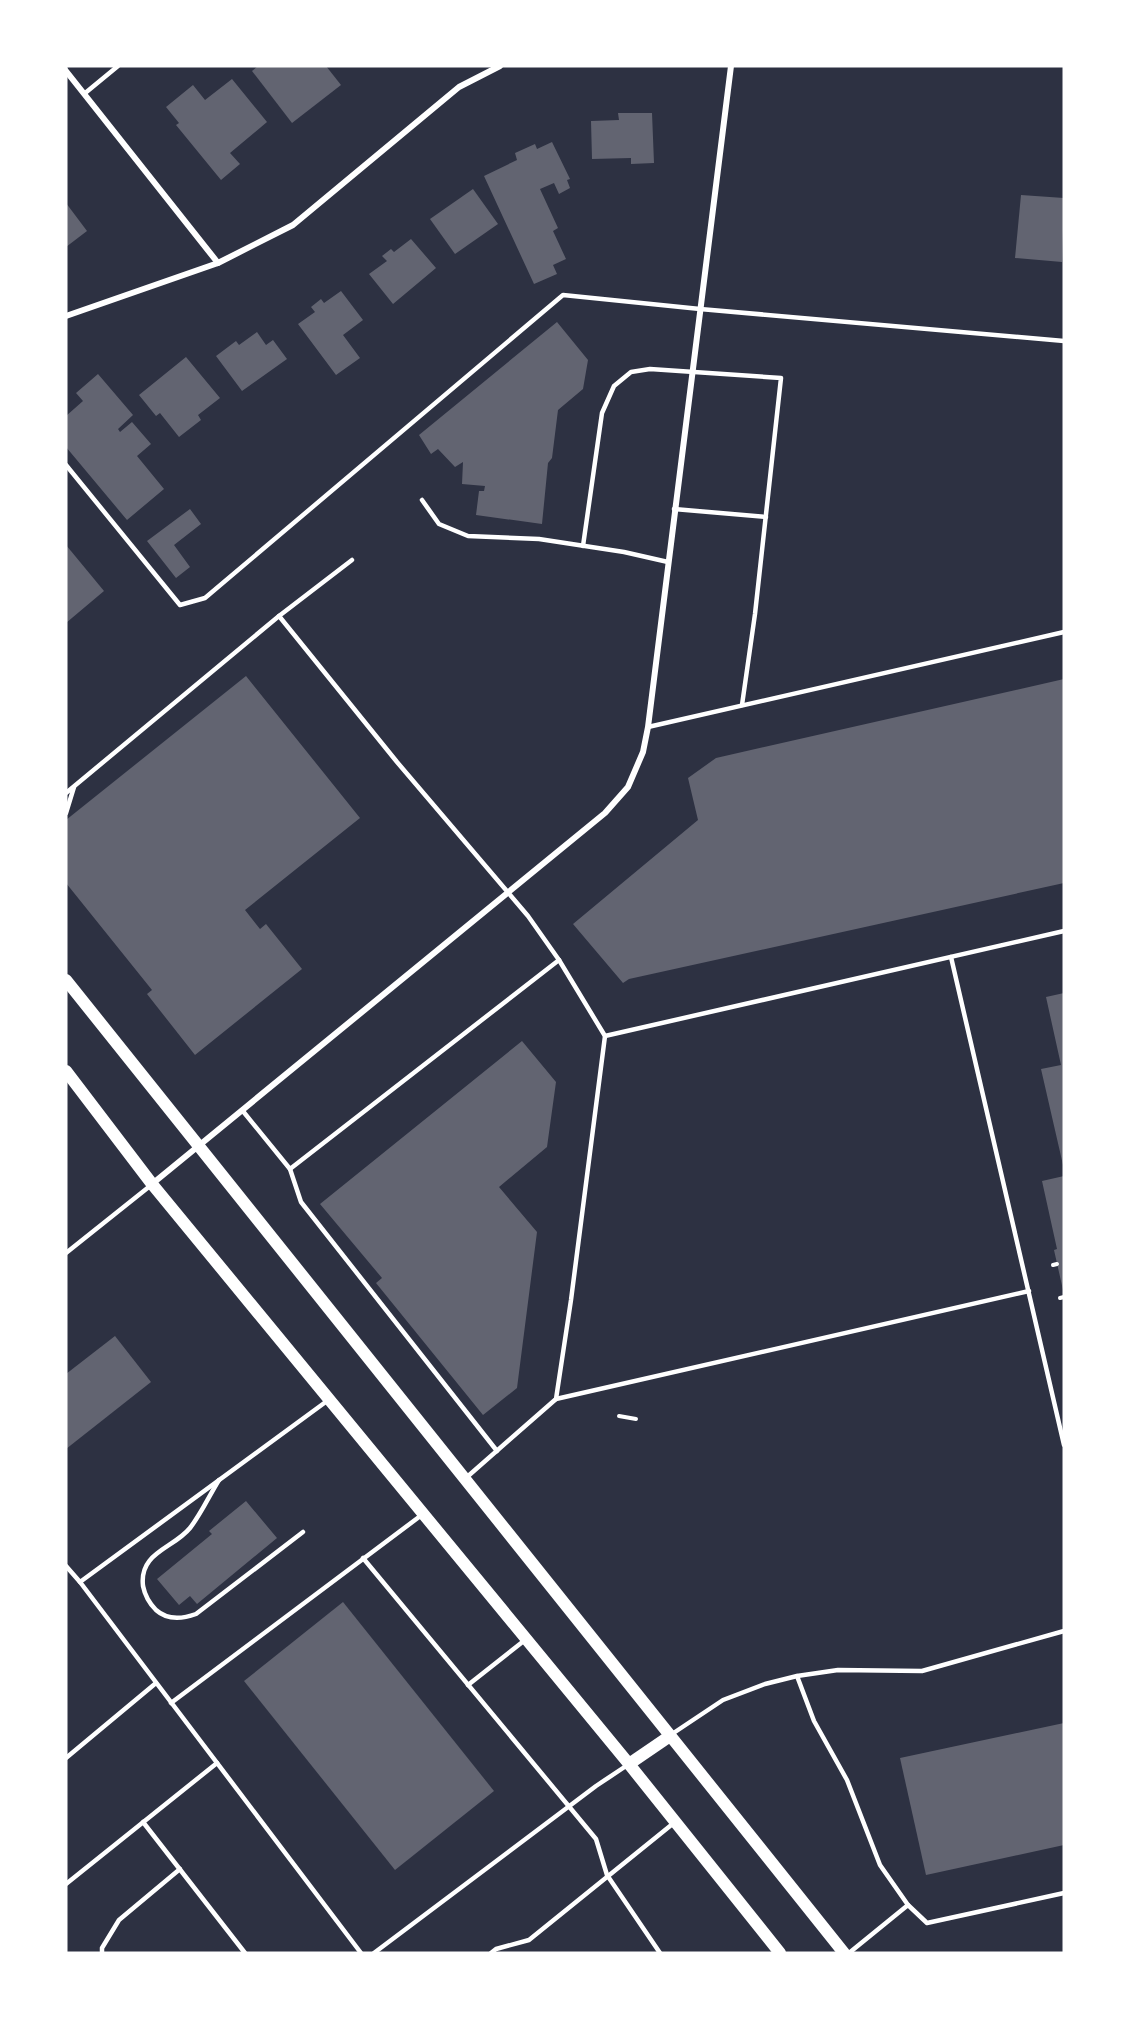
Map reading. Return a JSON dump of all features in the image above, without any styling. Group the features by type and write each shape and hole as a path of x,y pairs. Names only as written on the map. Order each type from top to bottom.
{"main road":[{"path":"66,980 844,1953"},
{"path":"66,1071 152,1184 629,1764 780,1953"},
{"path":"629,1764 670,1736"}],"street":[{"path":"66,316 218,263 293,225 459,87 500,66"},
{"path":"152,1184 605,813 628,787 643,752 648,727 731,66"},
{"path":"66,71 218,263"}],"lane":[{"path":"84,94 118,66"},
{"path":"66,465 180,605 206,598 563,295 1064,341"},
{"path":"583,546 602,413 614,386 631,372 650,369 781,378 755,614 742,705"},
{"path":"422,500 439,524 468,536 539,539 668,562"},
{"path":"674,509 765,517"},
{"path":"66,793 279,616 352,560"},
{"path":"279,616 528,916 559,960 605,1036 556,1399"},
{"path":"648,727 1064,632"},
{"path":"66,813 74,786"},
{"path":"605,1036 1064,931"},
{"path":"951,957 1064,1445"},
{"path":"290,1169 559,960"},
{"path":"242,1110 290,1169 301,1202 497,1451"},
{"path":"66,1252 152,1184"},
{"path":"464,1479 556,1399 1029,1291"},
{"path":"80,1582 329,1400"},
{"path":"219,1480 189,1529 152,1556 145,1567 142,1580 144,1592 149,1603 159,1612 171,1617 183,1618 196,1614 303,1532"},
{"path":"171,1703 423,1514"},
{"path":"363,1558 596,1839 607,1875 660,1953"},
{"path":"66,1566 361,1953"},
{"path":"670,1736 723,1700 765,1684 797,1676 838,1670 922,1671 1064,1631"},
{"path":"468,1685 526,1639"},
{"path":"797,1676 813,1722 847,1780 880,1865 908,1905 927,1923 1064,1893"},
{"path":"66,1758 156,1683"},
{"path":"66,1884 217,1763"},
{"path":"374,1953 629,1764"},
{"path":"143,1822 245,1953"},
{"path":"491,1953 496,1948 529,1940 675,1822"},
{"path":"102,1953 102,1948 119,1920 180,1869"},
{"path":"849,1953 908,1905"}],"path":[{"path":"619,1416 636,1419"}],"building":[{"path":"258,66 326,66 341,85 292,123 252,71"},
{"path":"232,79 267,122 230,153 240,164 221,180 176,125 179,123 166,107 193,85 205,100"},
{"path":"618,113 652,113 654,163 631,164 631,158 592,159 591,121 619,120"},
{"path":"552,142 570,179 567,180 570,188 559,194 554,183 540,189 558,228 553,231 566,259 553,265 557,274 534,284 484,176 517,160 515,153 535,144 537,149"},
{"path":"473,189 498,224 455,254 430,219"},
{"path":"1021,195 1064,198 1062,262 1015,258"},
{"path":"66,203 87,231 66,247"},
{"path":"411,239 436,268 393,304 369,274 387,261 382,256 391,249 394,252"},
{"path":"341,291 363,320 343,335 360,358 336,375 298,324 315,312 311,307 321,299 324,303"},
{"path":"557,322 588,360 583,389 558,410 552,458 548,463 542,524 476,515 479,491 484,491 485,486 462,484 463,462 455,467 438,449 431,454 419,435"},
{"path":"257,332 266,345 273,340 287,359 242,391 216,356 236,341 239,345"},
{"path":"186,357 220,398 198,415 201,420 179,437 160,413 156,416 139,395"},
{"path":"98,374 133,415 118,429 120,432 132,422 151,444 137,456 164,489 127,520 66,447 66,416 83,401 76,393"},
{"path":"190,509 201,524 174,545 190,567 176,578 147,541"},
{"path":"66,545 104,591 66,623"},
{"path":"246,676 360,818 245,910 260,929 266,924 302,969 195,1055 147,994 152,990 66,883 66,820"},
{"path":"1064,679 1064,883 629,979 623,983 573,924 698,820 688,778 716,758"},
{"path":"1064,993 1063,1165 1041,1069 1061,1065 1046,997"},
{"path":"522,1041 556,1082 547,1147 499,1187 537,1232 517,1388 483,1415 376,1283 382,1278 320,1204"},
{"path":"1064,1176 1063,1290 1054,1250 1057,1249 1042,1181"},
{"path":"115,1336 151,1382 66,1449 66,1374"},
{"path":"246,1501 277,1538 197,1604 190,1596 179,1605 157,1579 212,1534 209,1531"},
{"path":"343,1602 494,1791 395,1870 244,1681"},
{"path":"1064,1723 1064,1845 926,1875 900,1758"}]}
